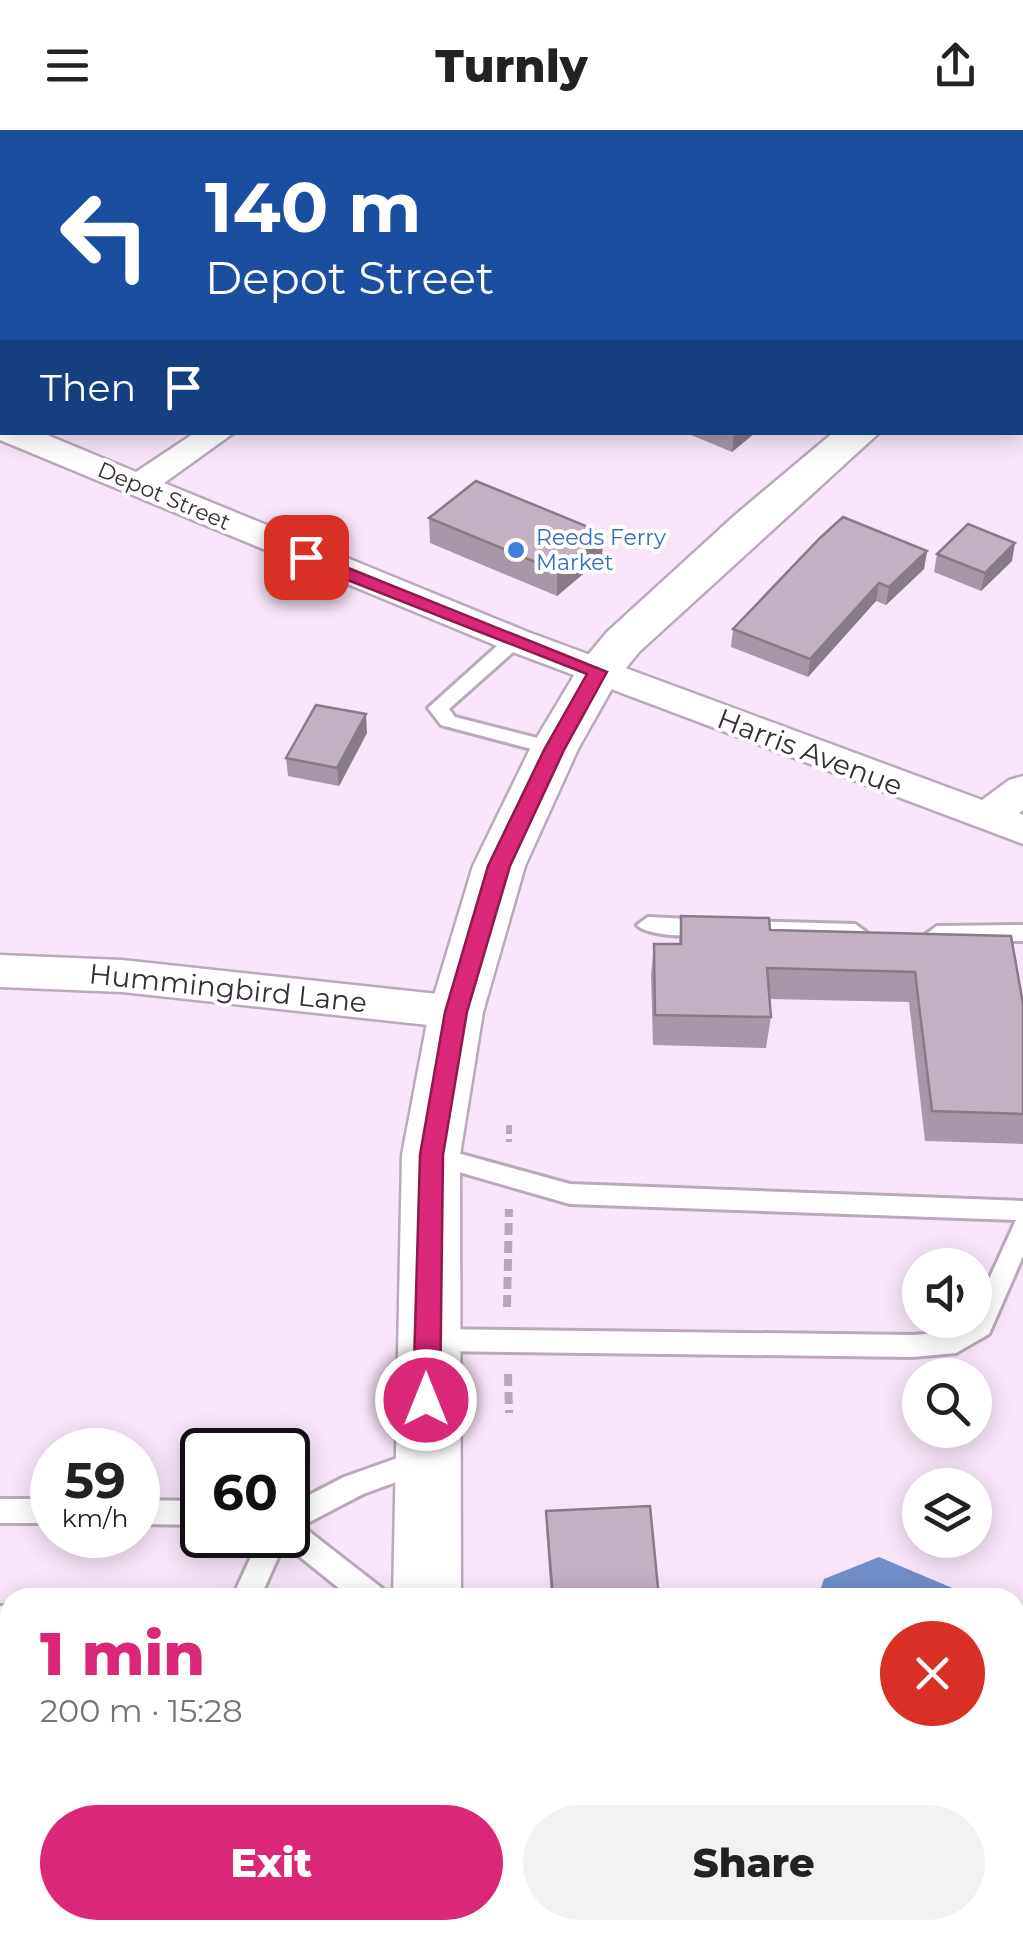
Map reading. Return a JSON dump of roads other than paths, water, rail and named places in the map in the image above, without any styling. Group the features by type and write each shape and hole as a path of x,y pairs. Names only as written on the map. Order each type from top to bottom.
{"main road":[{"path":"427,1588 426,1340 432,1155 456,1012 499,866 554,750 598,672 623,642 735,538 856,435"}],"street":[{"name":"Depot Street","path":"14,435 306,557 598,672"},
{"path":"139,485 214,435"},
{"name":"Harris Avenue","path":"598,672 1005,823"},
{"path":"1005,823 1023,789"},
{"name":"Hummingbird Lane","path":"0,971 122,976 456,1012"}],"lane":[{"path":"515,640 438,708 448,721 554,750"},
{"path":"648,926 881,933"},
{"path":"920,934 1023,933"},
{"path":"432,1155 570,1194 1023,1210"},
{"path":"426,1340 913,1346 956,1342 980,1327 1023,1228"},
{"path":"310,1505 354,1482 427,1460"},
{"path":"0,1511 30,1511"},
{"path":"310,1548 360,1588"},
{"path":"251,1588 264,1558"}],"water":[{"path":"879,1557 952,1588 821,1588 824,1579"}],"place":[{"name":"Reeds Ferry Market","path":"516,550"}]}
